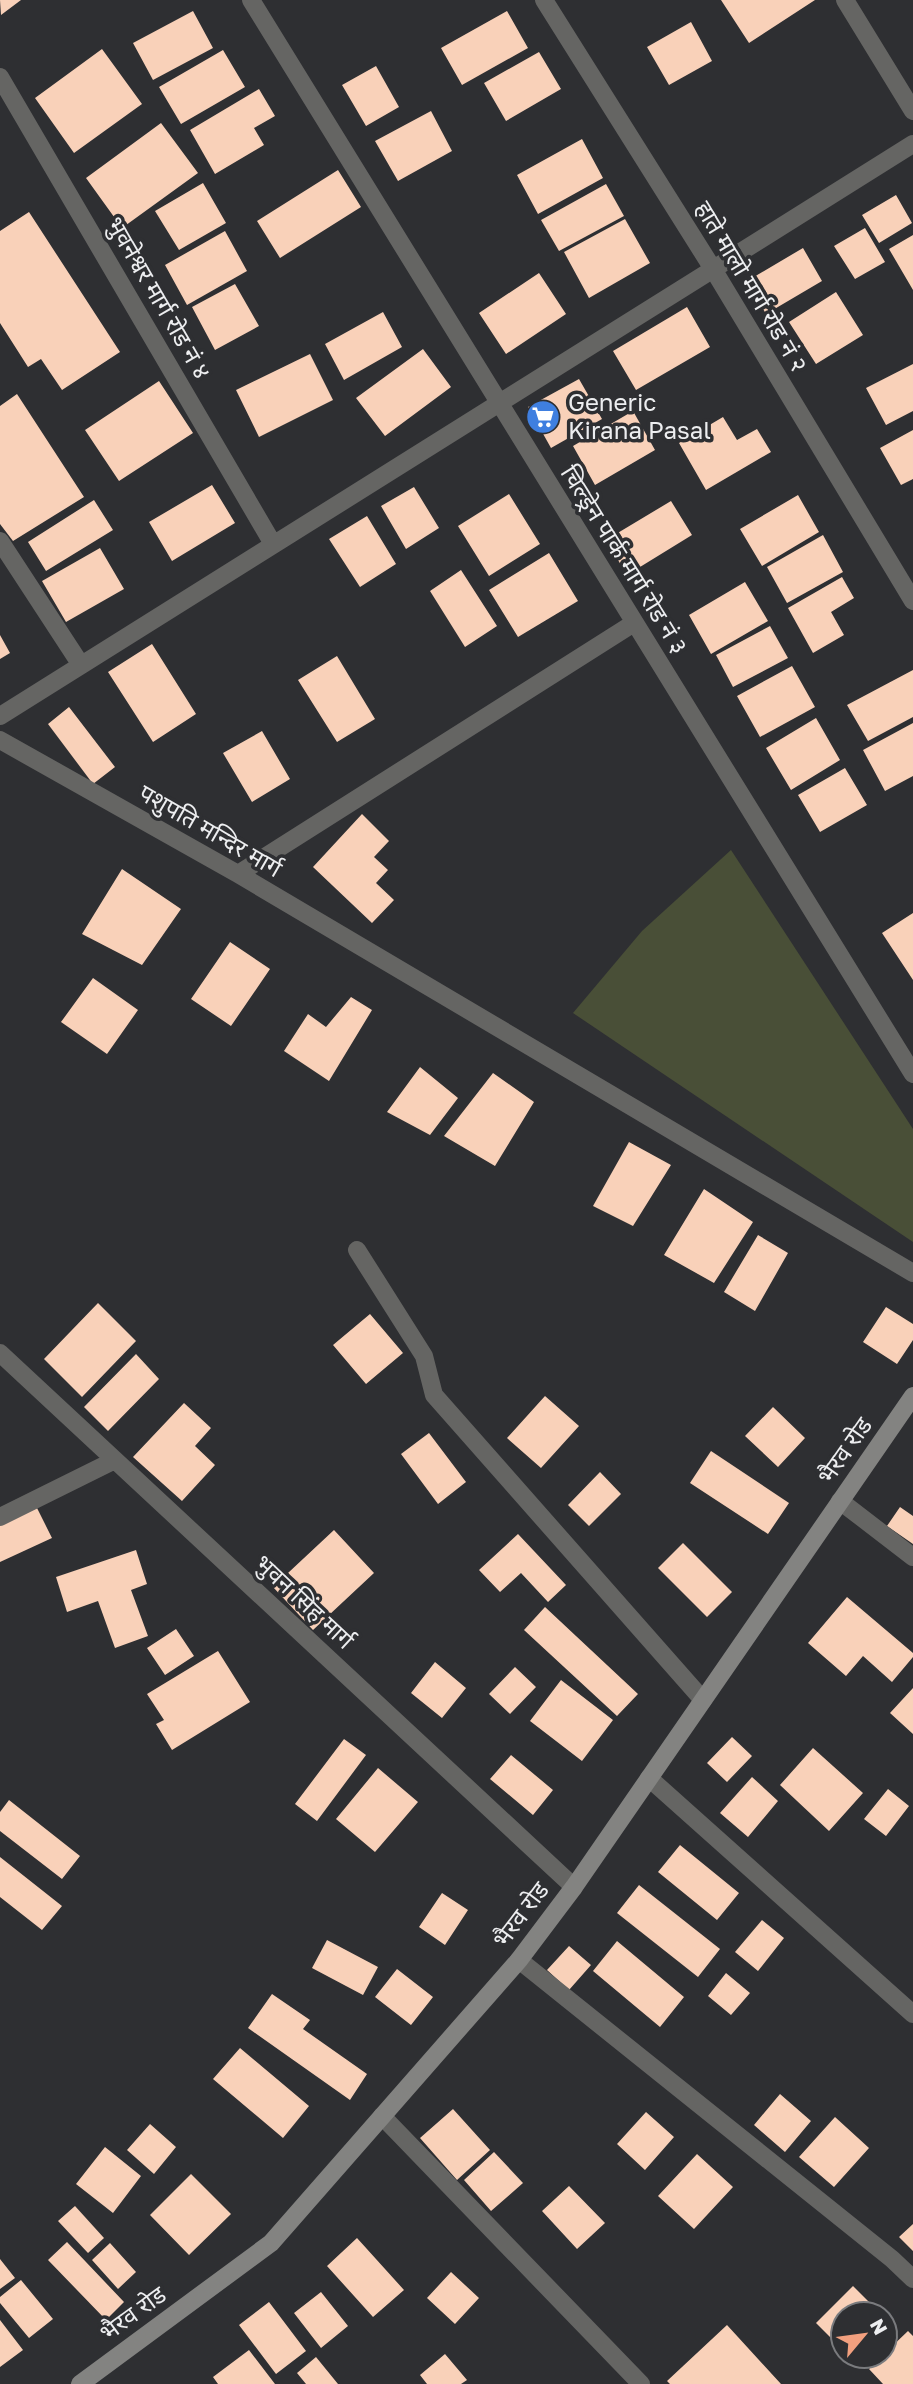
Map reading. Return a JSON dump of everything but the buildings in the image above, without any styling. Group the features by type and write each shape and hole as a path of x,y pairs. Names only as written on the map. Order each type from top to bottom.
{"main road":[{"name":"भैरव रोड","path":"80,2384 271,2243 519,1960 574,1887 913,1396"}],"street":[{"name":"चिल्ड्रेन पार्क मार्ग रोड नं ३","path":"251,0 913,1074"},
{"name":"हाते मालो मार्ग रोड नं २","path":"544,0 713,269 913,601"},
{"path":"845,0 913,111"},
{"name":"भुवनेश्वर मार्ग रोड नं ४","path":"0,77 273,544"},
{"path":"0,716 913,144"},
{"path":"0,541 81,665"},
{"path":"238,874 634,623"},
{"name":"पशुपति मन्दिर मार्ग","path":"0,740 238,874 913,1273"},
{"path":"357,1250 424,1356 434,1395 703,1700"},
{"name":"भुवन सिंह मार्ग","path":"0,1353 574,1887"},
{"path":"0,1517 115,1460"},
{"path":"840,1501 913,1557"},
{"path":"649,1778 913,2014"},
{"path":"519,1960 892,2259 913,2279"},
{"path":"382,2116 641,2384"}],"green space":[{"path":"731,850 913,1129 913,1242 573,1013 642,931"}],"place":[{"name":"Generic Kirana Pasal","path":"543,417"}]}
